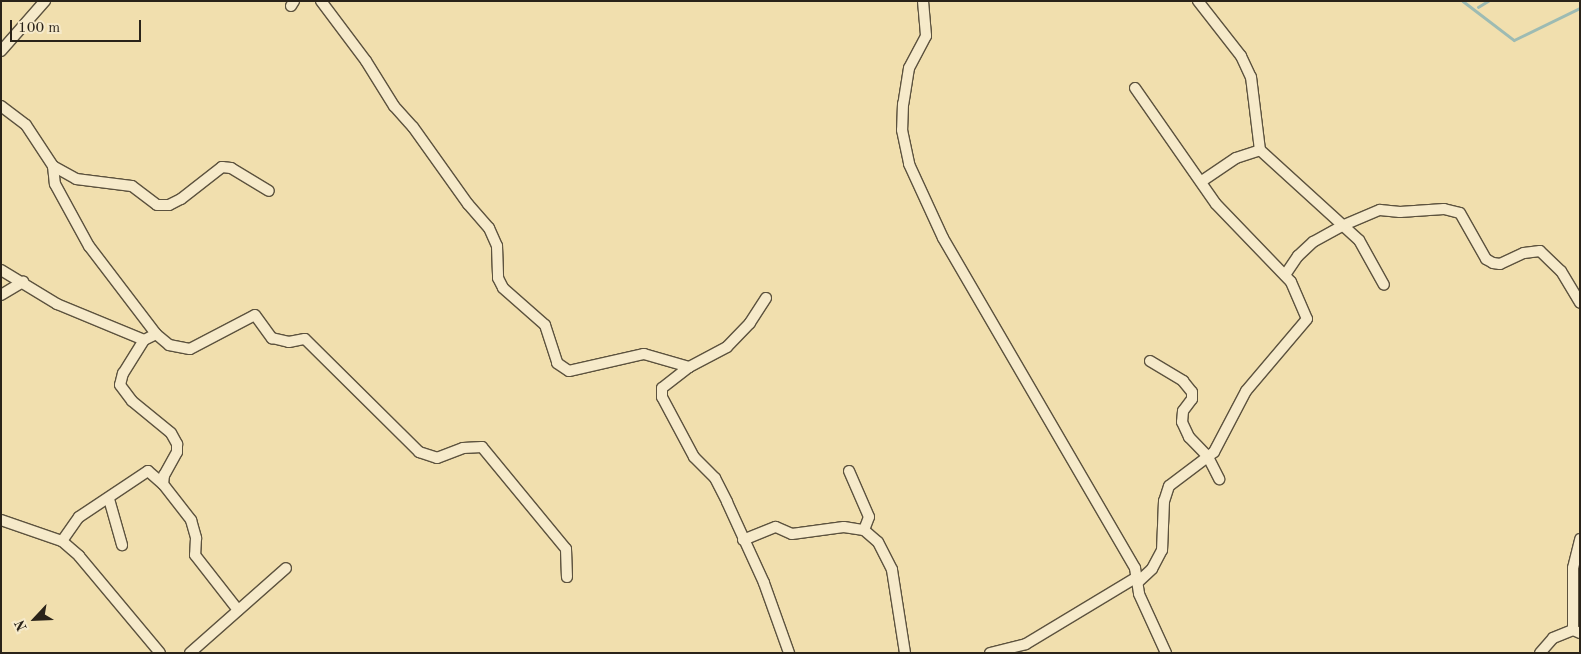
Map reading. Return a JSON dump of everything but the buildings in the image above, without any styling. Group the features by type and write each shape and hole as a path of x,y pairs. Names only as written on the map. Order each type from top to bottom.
{"street":[{"path":"1,51 45,1"},
{"path":"321,1 366,61 388,99 413,127 468,204 489,228 497,246 498,278 503,288 545,325 557,363 569,371 644,354 689,367"},
{"path":"923,1 926,36 908,68 903,104 902,130 909,164 943,238 1121,542 1138,579 1141,600 1166,653"},
{"path":"1198,1 1241,56 1251,77 1260,150 1344,225 1372,258 1384,285"},
{"path":"990,653 1026,644 1152,569 1162,550 1164,501 1169,486 1208,457 1224,436 1246,391 1259,373 1284,350 1307,320 1299,294 1285,276 1216,204 1202,181 1135,88"},
{"path":"1,106 26,125 53,166 55,184 85,239 156,334 169,345 190,349 255,315 272,338 288,342 305,339 419,452 437,458 463,448 482,447 566,549 569,565 567,577"},
{"path":"1202,181 1236,158 1260,150"},
{"path":"53,166 76,179 132,186 157,205 169,205 181,199 222,167 231,168 269,191"},
{"path":"1285,276 1298,256 1314,242 1344,225 1380,210 1454,210 1469,225 1486,259 1500,264 1524,253 1540,251 1562,271 1580,303"},
{"path":"1,270 73,311 128,331 144,340"},
{"path":"1,295 23,282"},
{"path":"766,298 750,324 727,347 689,367 662,388 662,397 694,457 715,478 742,540 764,583 789,653"},
{"path":"156,334 144,340 123,372 120,385 132,401 171,433 177,444 177,452 164,475 163,484"},
{"path":"1150,361 1183,381 1192,392 1192,398 1183,411 1182,422 1189,437 1208,457 1219,479"},
{"path":"62,541 79,517 109,499 144,471 163,484 191,520 196,538 195,555 238,610"},
{"path":"848,471 869,517 864,530"},
{"path":"109,499 122,545"},
{"path":"1,520 62,541 79,556 160,653"},
{"path":"742,540 776,527 792,534 844,527 864,530 878,542 892,570 905,653"},
{"path":"1540,653 1553,638 1576,631 1573,568 1580,539"},
{"path":"190,653 286,568"}],"waterway":[{"path":"1463,1 1514,40 1580,8"},
{"path":"1478,7 1488,1"}]}
